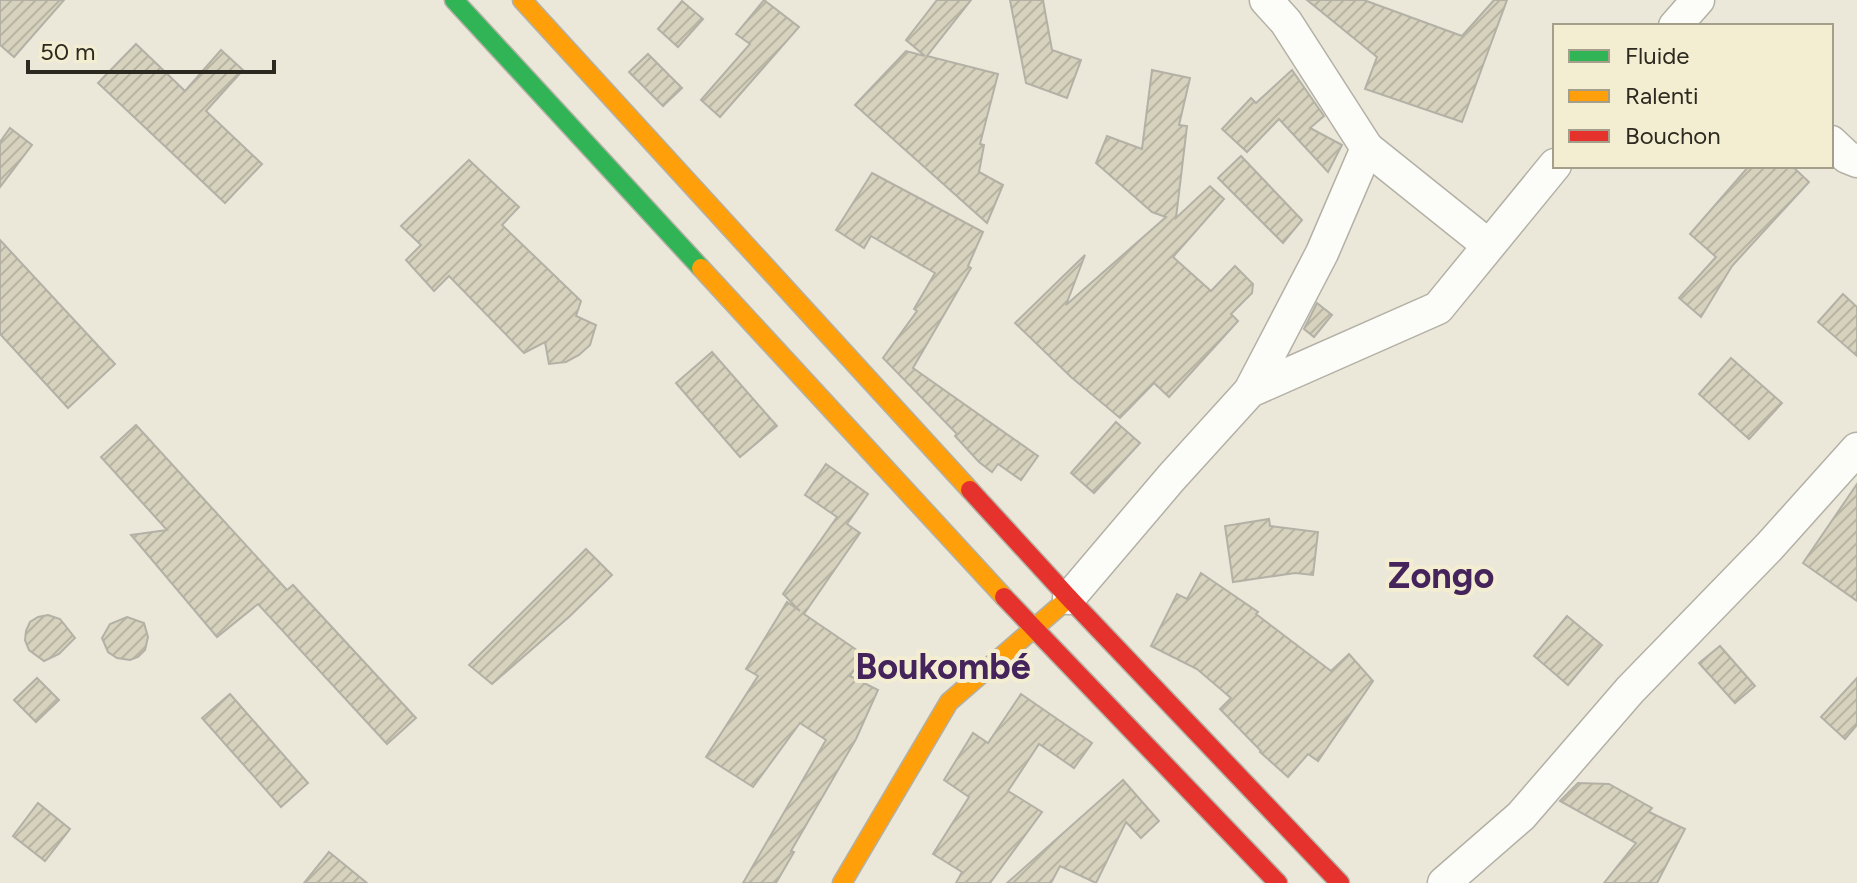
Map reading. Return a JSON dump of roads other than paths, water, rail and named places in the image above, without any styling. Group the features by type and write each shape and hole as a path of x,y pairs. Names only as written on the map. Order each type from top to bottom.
{"main road":[{"path":"454,0 1033,629 1278,883"},
{"path":"522,0 1069,598 1340,883"},
{"path":"842,883 949,702 1069,598"}],"street":[{"path":"1266,0 1286,22 1367,148 1488,245"},
{"path":"1677,24 1698,0"},
{"path":"1833,144 1847,157 1857,161"},
{"path":"1069,598 1250,391 1322,253 1367,148"},
{"path":"1250,391 1438,308 1553,167"},
{"path":"1444,883 1462,864 1521,816 1630,690 1814,500 1857,449"}],"district":[{"name":"Zongo","path":"1441,575"},
{"name":"Boukombé","path":"943,666"}]}
